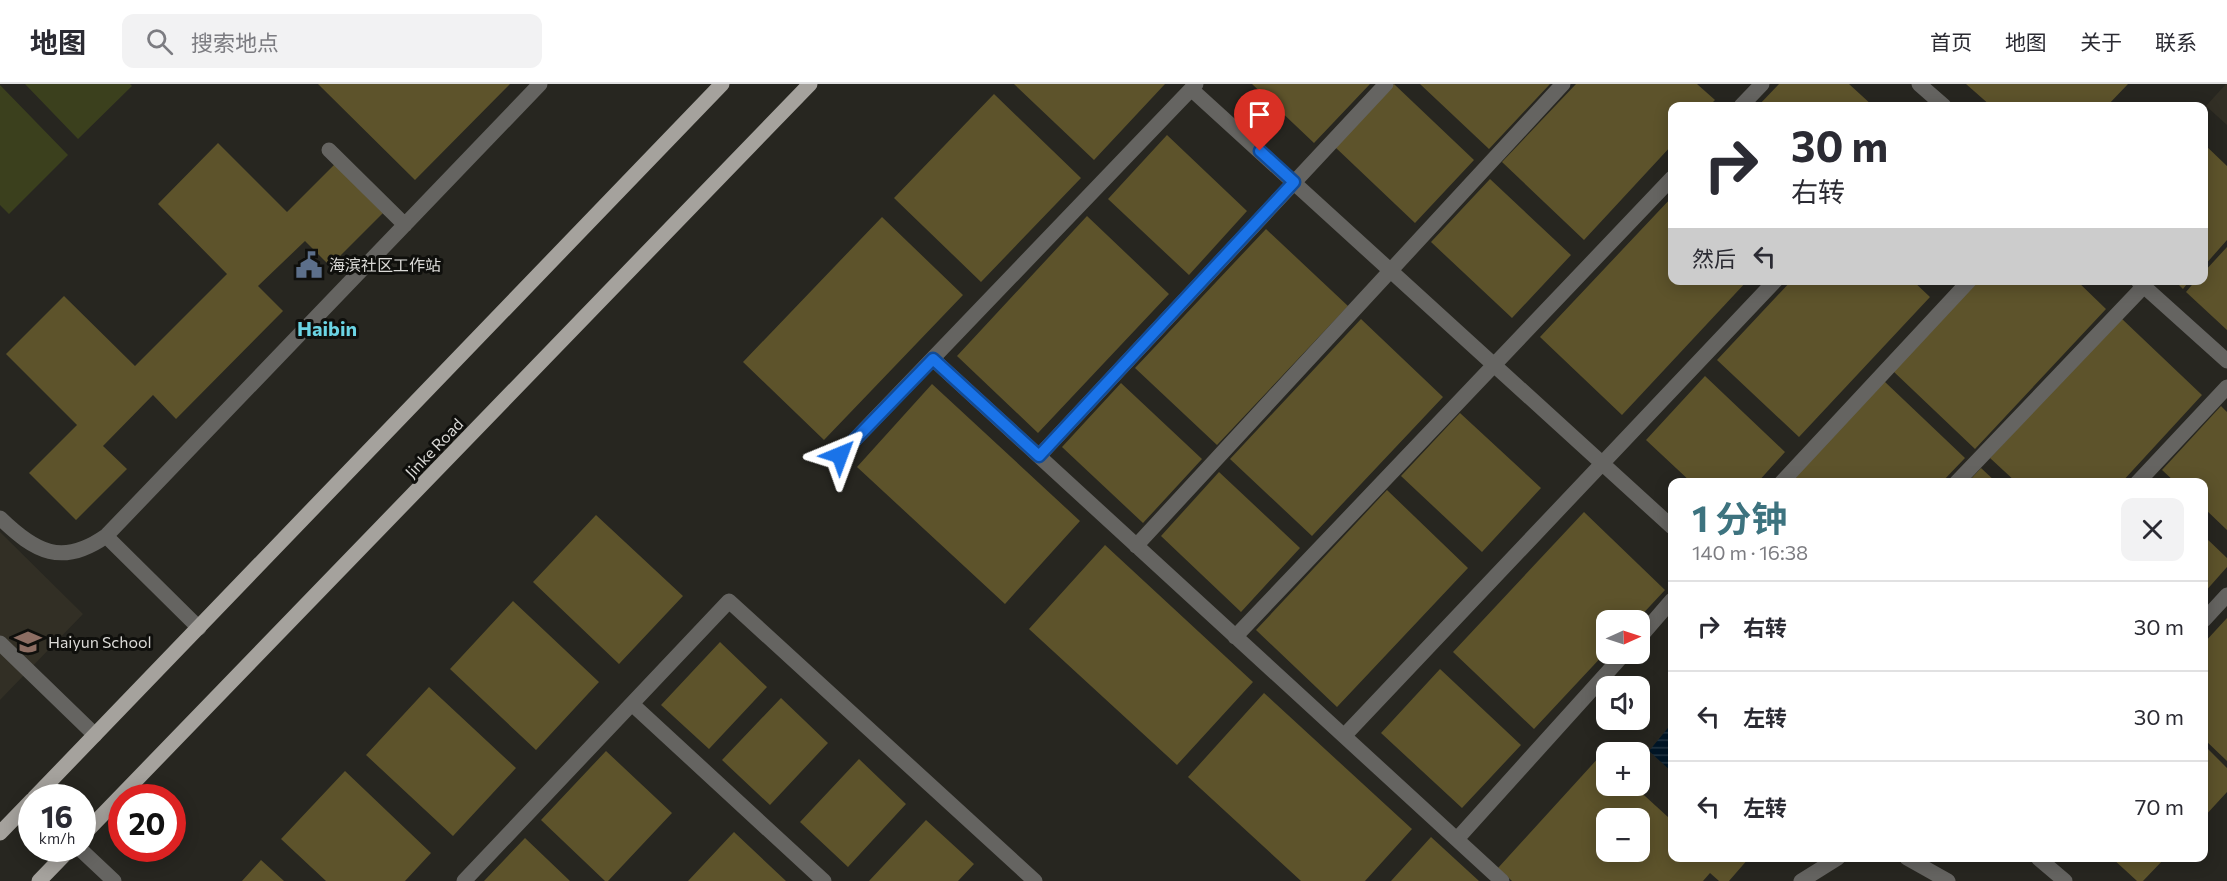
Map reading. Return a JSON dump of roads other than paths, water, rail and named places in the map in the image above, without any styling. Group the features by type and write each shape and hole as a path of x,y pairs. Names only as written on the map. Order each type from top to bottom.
{"main road":[{"path":"48,784 722,84"},
{"name":"Jinke Road","path":"96,822 810,84"},
{"path":"0,832 18,814"},
{"path":"39,881 57,862"}],"lane":[{"path":"0,518 21,538 39,548 56,553 73,554 106,536 540,84"},
{"path":"1039,456 1386,84"},
{"path":"1136,546 1563,84"},
{"path":"1745,102 1762,84"},
{"path":"1919,84 1938,102"},
{"path":"840,455 1194,86 1294,182 1668,523"},
{"path":"329,150 405,225"},
{"path":"1235,637 1668,182"},
{"path":"1344,736 1771,285"},
{"path":"1785,478 1965,285"},
{"path":"1961,478 2139,285"},
{"path":"2143,285 2227,361"},
{"path":"933,359 1502,881"},
{"path":"2141,478 2227,387"},
{"path":"106,536 198,627"},
{"path":"2208,616 2227,595"},
{"path":"464,881 729,601 1035,881"},
{"path":"1650,625 1668,605"},
{"path":"0,643 95,735"},
{"path":"1457,839 1615,664"},
{"path":"632,704 824,881"},
{"path":"94,862 114,881"},
{"path":"1801,881 1832,862"},
{"path":"1913,862 1948,881"},
{"path":"2043,862 2065,881"}],"water":[{"path":"1668,728 1668,768 1650,750"}],"place":[{"name":"海滨社区工作站","path":"309,265"},
{"name":"Haiyun School","path":"28,642"}],"district":[{"name":"Haibin","path":"327,329"}]}
